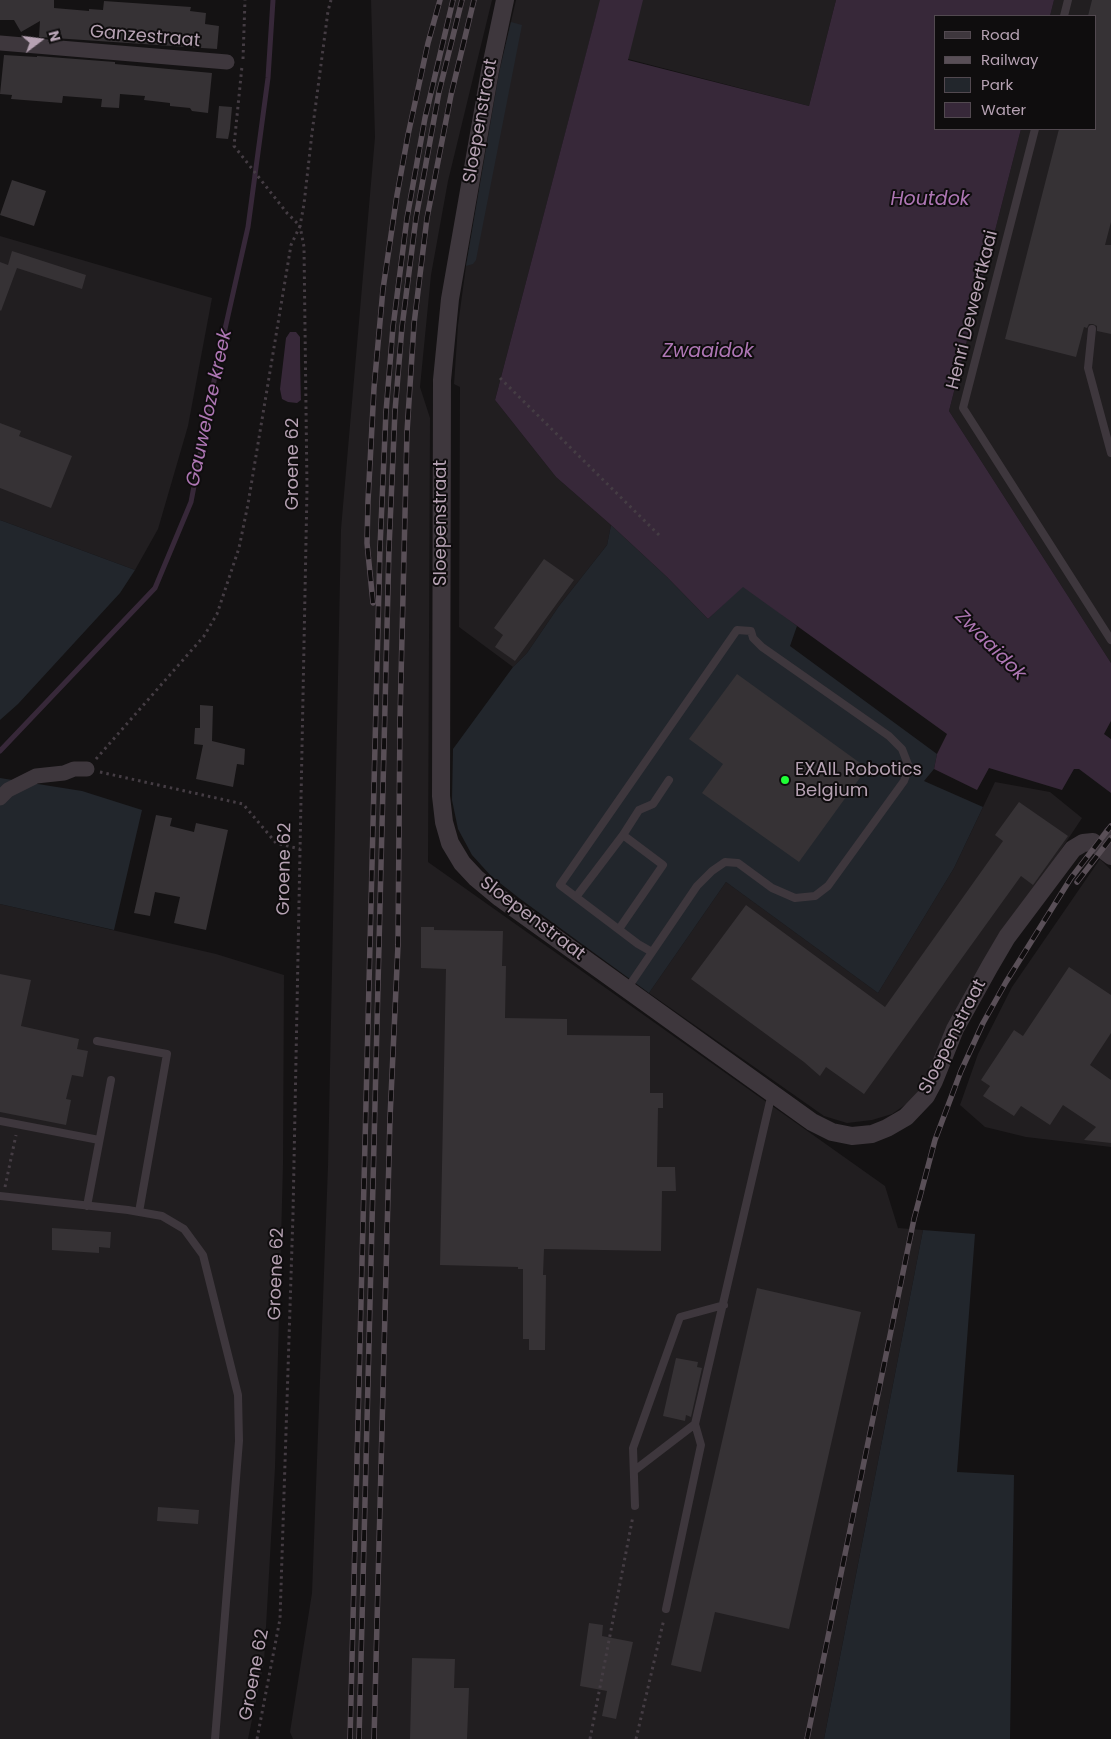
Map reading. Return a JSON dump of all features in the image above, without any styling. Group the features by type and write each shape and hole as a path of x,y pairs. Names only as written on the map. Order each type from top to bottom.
{"street":[{"name":"Sloepenstraat","path":"505,0 490,71 450,299 442,380 441,796 444,822 450,843 462,862 476,878 500,898 812,1122 832,1132 852,1136 872,1134 887,1128 906,1117 916,1108 930,1089 955,1029 1007,937 1077,845 1092,842 1106,852 1111,833"},
{"name":"Ganzestraat","path":"0,43 227,62"},
{"path":"0,798 8,790 36,776 64,773 74,769 88,769"}],"lane":[{"path":"1064,15 1068,0"},
{"name":"Henri Deweertkaai","path":"1035,130 963,408 1111,640"},
{"path":"1092,329 1088,368 1111,452"},
{"path":"627,989 697,886 712,871 725,862 738,863 772,888 795,898 815,896 828,886 904,781 909,767 902,749 889,736 762,647 753,638 751,631 737,630 560,885 652,952"},
{"path":"576,897 623,835 639,810 652,804 669,780"},
{"path":"618,929 663,865 623,835"},
{"path":"96,1040 167,1054 139,1212"},
{"path":"87,1206 111,1080"},
{"path":"666,1609 701,1444 695,1424 772,1093"},
{"path":"0,1121 100,1140"},
{"path":"1,1196 162,1216 184,1229 203,1255 238,1395 239,1441 215,1739"},
{"path":"636,1506 633,1448 680,1317 724,1305"},
{"path":"634,1470 695,1424"}],"path":[{"path":"245,0 242,64 234,146 287,213 300,226 291,245 242,530 228,585 217,614 204,636 88,769 243,804 276,843 300,849"},
{"name":"Groene 62","path":"257,1739 280,1619 293,1214 307,489 304,247 300,226 331,0"},
{"path":"500,378 660,536"},
{"path":"1,1196 18,1124"},
{"path":"590,1739 636,1506"},
{"path":"636,1739 666,1609"}],"shaded area":[{"path":"371,0 492,0 448,181 431,275 420,387 430,418 428,862 885,1186 898,1228 923,1230 824,1739 293,1739 290,1732 312,1593 328,1166 341,529 375,137"},
{"path":"516,0 836,0 809,106 628,59 596,16 495,400 556,477 611,525 607,545 559,606 527,653 513,667 459,627 460,387 454,384 458,325 466,266 499,73"},
{"path":"1054,0 1111,0 1111,663 949,411 1021,130 1096,130 1096,15 1050,15"},
{"path":"0,236 212,298 188,426 158,529 135,570 0,520"},
{"path":"995,782 1050,792 1082,818 966,993 926,1081 912,1100 892,1114 872,1120 847,1123 824,1116 649,993 726,882 878,993 954,868"},
{"path":"1100,859 1111,870 1111,1147 1026,1137 985,1127 960,1105 978,1054 1012,987"},
{"path":"0,904 216,954 284,975 283,1165 275,1468 264,1662 248,1739 0,1739"}],"green space":[{"path":"511,22 522,25 476,260 473,264 466,266 499,73"},
{"path":"0,520 135,570 120,593 18,704 0,720"},
{"path":"611,525 667,577 708,619 743,586 755,594 797,626 790,646 937,754 934,769 924,781 983,807 954,868 878,993 726,882 649,993 519,898 491,876 472,855 458,829 452,800 453,749 513,667 527,653 559,606 607,545"},
{"path":"0,778 82,791 142,810 114,930 0,904"},
{"path":"923,1230 975,1234 957,1472 1014,1475 1010,1739 824,1739"}],"water":[{"name":"Zwaaidok","path":"600,0 643,0 628,60 809,106 836,0 1054,0 1050,15 934,15 934,130 1021,130 949,411 1111,663 1111,721 1104,734 1111,739 1111,793 1079,769 1074,769 1062,790 989,768 977,790 934,769 937,754 947,734 743,587 708,619 667,577 556,477 495,400"},
{"path":"290,332 296,332 300,337 301,400 297,403 282,399 280,389 286,338"}],"pier":[{"path":"303,336 303,400 301,400 300,337"}],"building":[{"path":"0,0 54,0 54,8 89,11 89,9 103,10 104,1 191,7 190,11 206,13 205,24 219,26 217,49 39,37 40,21 21,32 14,20 0,20"},
{"path":"1092,0 1111,0 1111,222 1105,245 1111,245 1111,334 1097,331 1097,326 1093,324 1089,324 1087,328 1084,327 1076,357 1005,339 1059,130 1096,130 1096,15 1088,15"},
{"path":"4,55 115,62 115,64 212,73 208,113 192,111 190,108 170,106 170,103 144,100 145,96 120,94 119,108 101,107 102,99 63,96 62,103 11,99 12,95 0,94"},
{"path":"219,106 232,107 228,139 216,138"},
{"path":"12,180 46,191 34,226 0,215"},
{"path":"12,251 86,275 82,289 17,268 1,311 0,262 8,265"},
{"path":"0,423 21,431 19,436 72,456 51,508 0,488"},
{"path":"544,559 574,580 515,661 495,647 503,635 494,628"},
{"name":"EXAIL Robotics Belgium","path":"737,674 867,768 799,862 702,793 723,764 689,739"},
{"path":"200,705 213,706 212,741 245,749 244,765 237,764 233,787 196,779 203,745 194,744 195,728 200,728"},
{"path":"1019,802 1068,836 1033,885 1021,876 864,1094 826,1067 820,1076 804,1062 691,979 746,905 885,1007 1003,841 995,835"},
{"path":"156,815 172,818 170,826 194,832 196,823 228,830 206,930 174,923 180,897 155,892 150,916 134,913"},
{"path":"421,927 434,927 434,930 503,931 502,966 506,966 505,1018 567,1019 567,1035 650,1036 650,1093 663,1093 663,1108 658,1108 657,1167 675,1167 676,1191 662,1191 661,1251 544,1249 543,1275 546,1275 545,1350 529,1350 529,1339 523,1339 523,1269 518,1269 518,1267 440,1265 446,969 421,968"},
{"path":"1069,967 1111,995 1111,1033 1090,1065 1111,1080 1111,1143 1084,1140 1096,1127 1063,1105 1050,1125 1021,1106 1014,1116 983,1096 990,1086 981,1080 1014,1030 1023,1036"},
{"path":"0,974 31,980 21,1026 79,1039 77,1049 88,1051 83,1077 72,1075 66,1099 71,1100 66,1125 0,1112"},
{"path":"52,1228 111,1232 110,1248 99,1247 99,1253 52,1250"},
{"path":"757,1288 861,1312 789,1629 715,1612 701,1672 671,1665"},
{"path":"676,1358 698,1362 697,1367 702,1368 691,1417 686,1415 685,1421 663,1416"},
{"path":"158,1507 199,1510 198,1524 157,1521"},
{"path":"589,1623 603,1625 602,1636 633,1642 616,1719 602,1716 607,1691 580,1686"},
{"path":"412,1658 455,1659 454,1688 469,1688 467,1739 410,1739"}],"waterway":[{"name":"Gauweloze kreek","path":"0,751 155,588 191,502 218,360 248,227 268,78 273,0"}],"railway":[{"path":"373,603 367,543 368,501 374,388 383,289 408,135 428,43 440,0"},
{"path":"350,1739 380,547 386,412 393,327 407,218 425,118 453,0"},
{"path":"359,1739 389,548 395,411 402,327 416,218 439,92 462,0"},
{"path":"374,1739 390,1118 398,945 400,719 407,432 414,324 427,218 451,95 474,0"},
{"path":"807,1739 914,1219 935,1140 961,1071 983,1023 1006,982 1071,878 1111,826"},
{"path":"1077,882 1111,838"}],"place":[{"name":"EXAIL Robotics Belgium","path":"785,780"}],"water label":[{"name":"Houtdok","path":"930,200"}]}
